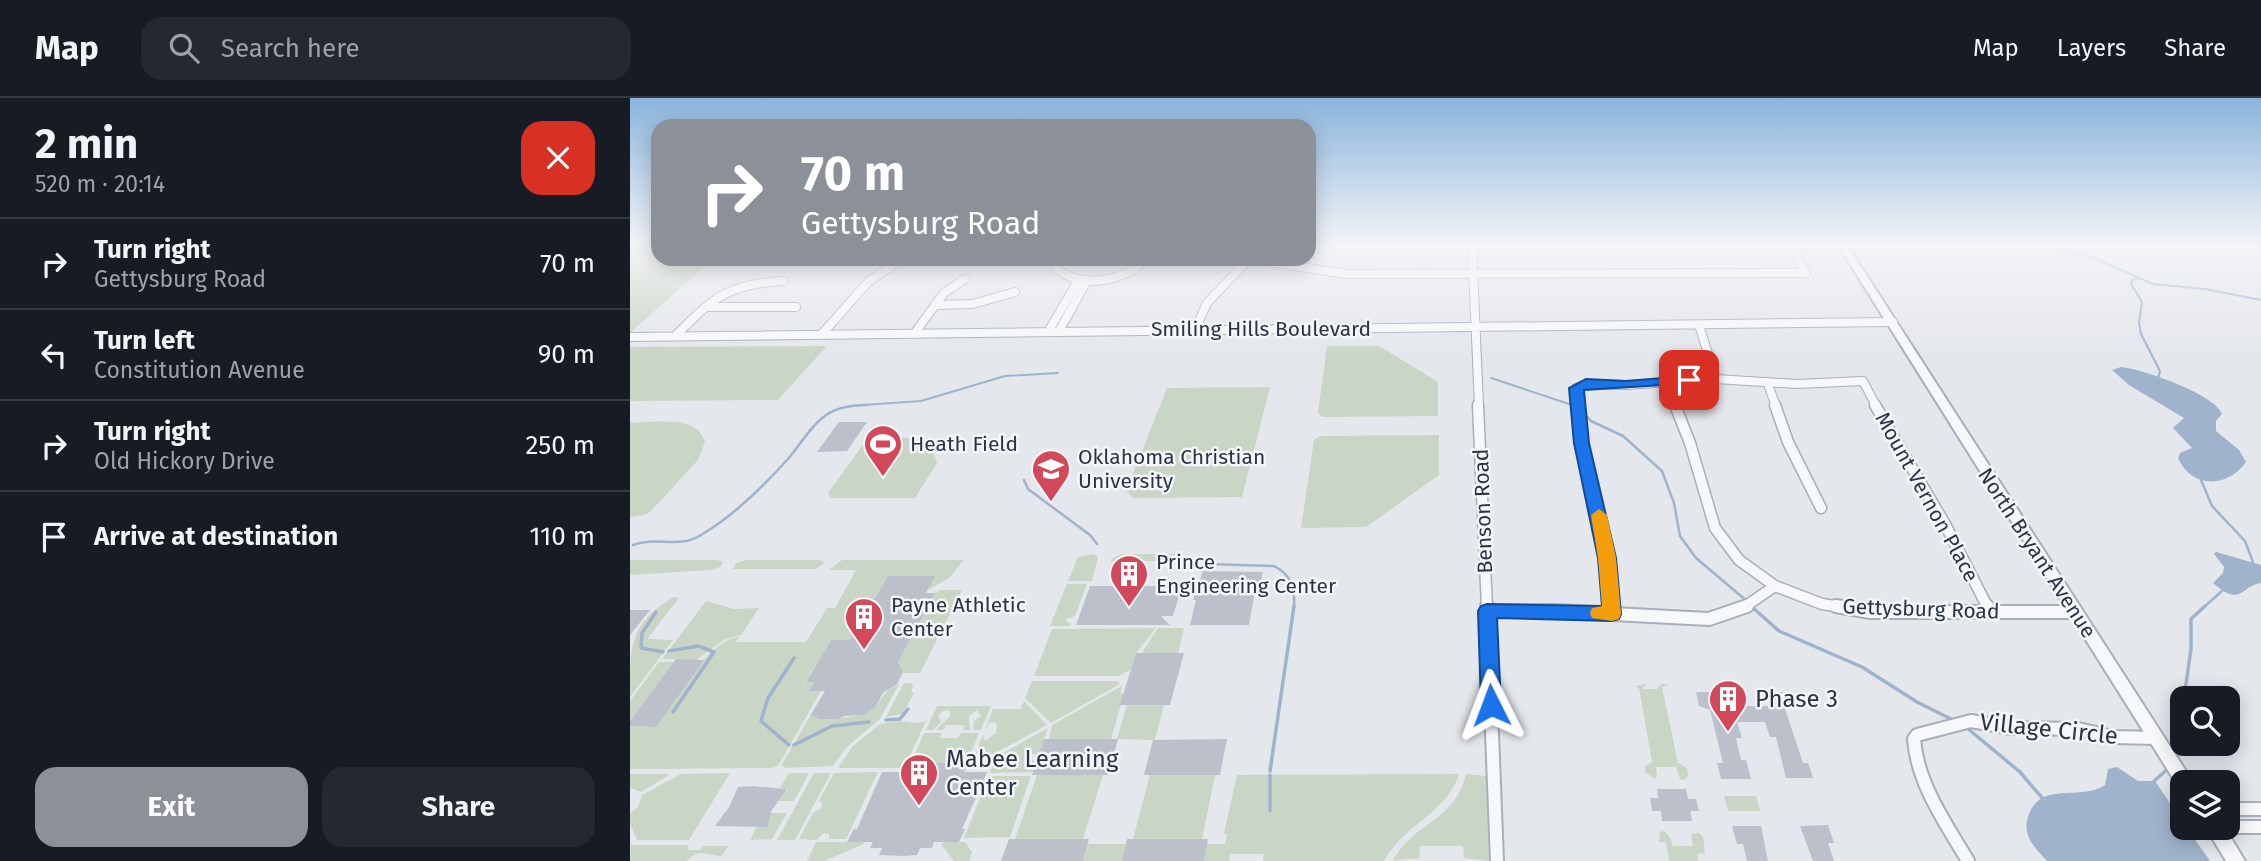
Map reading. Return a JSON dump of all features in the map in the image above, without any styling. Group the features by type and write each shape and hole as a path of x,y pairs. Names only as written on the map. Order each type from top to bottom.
{"street":[{"path":"675,336 722,292 753,282 783,281"},
{"path":"822,334 870,281"},
{"path":"914,334 946,290 962,281"},
{"path":"1048,332 1078,281"},
{"path":"1059,331 1087,281"},
{"path":"1195,330 1208,303 1229,281"},
{"name":"Benson Road","path":"1474,281 1497,861"},
{"path":"1866,281 1893,322"},
{"path":"935,305 973,304 1015,292"},
{"path":"706,307 796,307"},
{"name":"Smiling Hills Boulevard","path":"630,337 1893,322"},
{"name":"North Bryant Avenue","path":"1893,322 2177,770"},
{"path":"1699,325 1716,379"},
{"path":"1612,614 1607,558 1578,422 1575,391 1579,385 1716,379 1768,382 1788,442 1821,508"},
{"name":"Mount Vernon Place","path":"1768,382 1824,384 1863,381 1894,441 1946,526 1990,612"},
{"name":"Gettysburg Road","path":"1666,383 1686,432 1714,528 1739,560 1774,586 1815,602 1854,611 2075,612"},
{"path":"1487,611 1709,619 1750,606 1774,586"},
{"name":"Village Circle","path":"1968,861 1940,812 1914,752 1914,739 1917,735 1971,721 2029,729 2078,729 2132,738 2156,738"},
{"path":"2240,809 2261,809"},
{"path":"2240,827 2261,827"},
{"path":"2223,840 2236,861"}],"green space":[{"path":"630,281 689,281 630,333"},
{"path":"1327,346 1379,346 1438,382 1438,416 1323,417 1318,413"},
{"path":"630,347 826,347 778,400 630,401"},
{"path":"1270,387 1242,497 1133,498 1126,491 1167,388"},
{"path":"630,423 684,424 700,433 705,442 698,460 652,510 645,515 630,517"},
{"path":"1439,435 1439,475 1366,527 1301,528 1314,440 1320,436"},
{"name":"Heath Field","path":"868,438 909,438 927,445 933,452 937,463 915,498 831,498 828,493"},
{"path":"1093,554 1098,557 1092,581 1068,581 1078,557"},
{"path":"1122,554 1175,554 1181,556 1182,566 1179,566 1180,561 1112,561 1108,567 1113,558"},
{"path":"630,560 723,562 720,567 709,570 630,575"},
{"path":"747,560 821,560 824,563 816,569 733,569 736,563"},
{"path":"842,560 964,560 949,578 928,590 934,576 888,576 850,640 831,640 806,681 814,682 809,691 821,691 778,766 630,769 630,726 656,727 692,674 714,649 739,637 736,642 806,642 827,608 835,608 856,570 829,570"},
{"path":"1067,584 1087,584 1075,616 1066,619 1071,626 1050,626"},
{"path":"940,590 962,590 920,673 902,673 898,662 935,593"},
{"path":"674,597 679,598 647,639 673,640 630,697 632,649 636,637 649,616"},
{"path":"706,601 734,609 759,608 741,635 724,640 696,660 662,659"},
{"path":"1156,628 1136,653 1131,669 1119,676 1034,676 1052,629"},
{"path":"1158,628 1184,628 1178,653 1142,653"},
{"path":"659,662 674,662 630,721 630,701"},
{"path":"1032,681 1117,681 1120,684 1051,723 1025,698"},
{"path":"904,683 911,683 911,692 914,693 903,714 886,717"},
{"path":"899,684 880,719 847,747 833,766 781,766 810,716 833,719 865,713 872,710 888,691"},
{"path":"1646,684 1642,689 1657,689 1662,684 1669,685 1662,687 1678,763 1687,768 1688,776 1685,780 1680,779 1676,767 1656,767 1655,779 1645,772 1645,766 1652,762 1639,688 1635,686"},
{"path":"1122,686 1120,693 1124,694 1111,739 1049,739 1052,725"},
{"path":"1024,701 1047,725 971,766 983,734 985,741 996,733 995,722 989,723 985,730 993,709 1021,709"},
{"path":"1127,705 1164,705 1155,740 1117,739"},
{"path":"937,706 991,706 981,730 973,730 974,721 981,716 977,710 969,716 970,730 963,730 964,725 946,725 943,730 936,730 950,716 950,711 945,710 938,715 941,722 933,730 926,730"},
{"path":"926,721 904,768 838,768 853,746 880,724"},
{"path":"1048,728 1039,754 1027,754 1024,760 1037,761 1033,772 990,773 996,757"},
{"path":"924,733 942,733 940,738 958,738 961,733 979,733 965,767 955,767 955,763 921,763 920,767 909,767"},
{"path":"878,772 846,839 829,839 829,834 824,833 816,840 799,839 813,813 821,808 822,803 819,801 834,773"},
{"path":"730,773 689,840 637,840 630,823 630,814 638,807 642,795 681,774"},
{"path":"789,773 809,773 794,801 778,801 788,789 780,788"},
{"path":"814,773 831,773 795,840 777,840"},
{"path":"630,774 669,775 641,792 630,788"},
{"path":"1459,774 1445,799 1403,837 1384,861 1263,861 1264,854 1230,854 1229,861 1204,861 1207,844 1225,844 1227,834 1224,833 1237,775"},
{"path":"1466,774 1486,776 1489,861 1464,858 1463,846 1420,846 1419,858 1393,861 1411,838 1453,802 1461,790"},
{"path":"1037,775 1103,775 1083,839 1015,839"},
{"path":"1150,775 1215,775 1202,839 1133,839"},
{"path":"989,776 1031,776 1010,837 964,838"},
{"path":"1724,796 1756,796 1760,811 1728,811"},
{"path":"771,813 787,813 772,839 750,840 757,826"},
{"path":"1664,831 1673,846 1693,846 1691,834 1699,833 1703,837 1705,853 1697,854 1698,861 1669,861 1666,842 1659,842 1660,832"},
{"path":"816,842 864,844 824,861 807,861"},
{"path":"965,842 972,852 969,861 954,861 941,844"},
{"path":"1088,844 1126,844 1122,861 1083,861"},
{"path":"631,845 689,845 687,850 700,850 703,846 728,846 722,856 699,853 687,861 630,861"}],"water":[{"path":"2121,367 2145,372 2177,384 2217,406 2222,414 2216,421 2216,431 2239,450 2246,462 2238,471 2220,481 2200,480 2191,475 2178,458 2180,453 2192,448 2173,428 2184,418 2129,385 2112,370"},
{"path":"2216,552 2261,565 2261,583 2235,595 2223,590 2213,583 2223,573 2224,567 2214,554"},
{"path":"2117,767 2138,781 2155,781 2170,803 2170,840 2195,840 2210,861 2047,861 2027,834 2027,821 2035,804 2052,795 2085,792 2105,785 2108,769"}],"building":[{"path":"839,422 867,422 847,451 817,452"},
{"path":"1203,571 1263,572 1260,585 1256,585 1249,625 1190,625 1196,600 1193,600"},
{"name":"Payne Athletic Center","path":"888,576 935,576 926,593 935,593 898,662 903,672 897,684 883,693 875,708 863,715 838,719 818,719 817,716 810,716 825,691 809,691 814,682 806,682 831,640 850,640"},
{"name":"Prince Engineering Center","path":"1090,586 1182,586 1173,616 1161,616 1170,625 1076,625"},
{"path":"630,610 650,610 630,635"},
{"path":"1136,653 1184,653 1170,705 1120,705"},
{"path":"676,659 704,660 656,727 630,726 630,721"},
{"name":"Phase 3","path":"1696,692 1721,692 1725,706 1769,706 1765,692 1790,692 1794,706 1785,709 1803,763 1808,763 1813,778 1786,778 1776,737 1770,737 1765,722 1737,722 1742,738 1736,738 1741,760 1746,760 1751,779 1721,779 1717,763 1723,763 1710,710 1699,706"},
{"path":"1044,739 1118,739 1108,775 1032,775"},
{"path":"1227,739 1220,775 1144,775 1153,740"},
{"name":"Mabee Learning Center","path":"921,763 956,763 955,767 967,767 964,772 987,772 959,842 934,842 932,848 920,848 917,855 904,856 879,855 882,848 870,848 873,842 847,842 854,829 857,829 882,772 905,772 908,767 920,767"},
{"path":"738,787 787,789 772,810 767,827 715,826 729,807"},
{"path":"1657,789 1686,789 1688,799 1696,799 1699,811 1690,811 1692,821 1662,821 1661,811 1652,811 1650,798 1658,798"},
{"path":"1828,825 1834,843 1828,843 1834,861 1813,861 1800,826"},
{"path":"1732,826 1761,826 1768,861 1747,861 1743,844 1737,844"},
{"path":"1009,839 1089,839 1083,861 1001,861"},
{"path":"1127,839 1208,839 1204,861 1122,861"}],"waterway":[{"path":"2132,281 2131,284 2142,302 2139,323 2141,334 2160,371 2158,379"},
{"path":"2145,281 2261,300"},
{"path":"863,405 921,401 1005,376 1058,373"},
{"path":"1491,378 1575,406 1571,405"},
{"path":"852,406 863,405"},
{"path":"852,406 863,405"},
{"path":"633,545 685,541 701,535 757,491 826,415 852,406"},
{"path":"1583,412 1591,421 1623,436 1662,471 1674,503 1680,536 1696,558 1748,602"},
{"path":"1024,480 1028,489 1090,535 1097,544"},
{"path":"2201,480 2212,506 2245,541 2253,562 2251,564"},
{"path":"1207,564 1274,566 1289,578 1294,606"},
{"path":"2203,608 2223,590"},
{"path":"1270,771 1294,606"},
{"path":"2186,686 2191,649 2191,619 2205,606"},
{"path":"1752,607 1779,631 1862,667 1917,702 1955,721"},
{"path":"656,612 642,633 641,648 663,652"},
{"path":"669,651 698,646 714,652 673,712"},
{"path":"789,745 761,721 768,698 794,658"},
{"path":"886,720 900,719 908,709"},
{"path":"794,745 832,726 869,722"},
{"path":"1967,728 2020,772 2043,799"},
{"path":"2154,781 2170,767"},
{"path":"1270,775 1270,811"}],"slow traffic":[{"path":"1599,515 1607,558 1612,614 1599,613"}],"place":[{"name":"Heath Field","path":"883,478"},
{"name":"Oklahoma Christian University","path":"1051,503"},
{"name":"Prince Engineering Center","path":"1129,608"},
{"name":"Payne Athletic Center","path":"864,651"},
{"name":"Phase 3","path":"1728,733"},
{"name":"Mabee Learning Center","path":"919,807"}],"route":[{"path":"1491,705 1487,611 1612,614 1607,558 1592,482 1581,443 1576,388 1586,384 1626,385 1689,380"}]}
